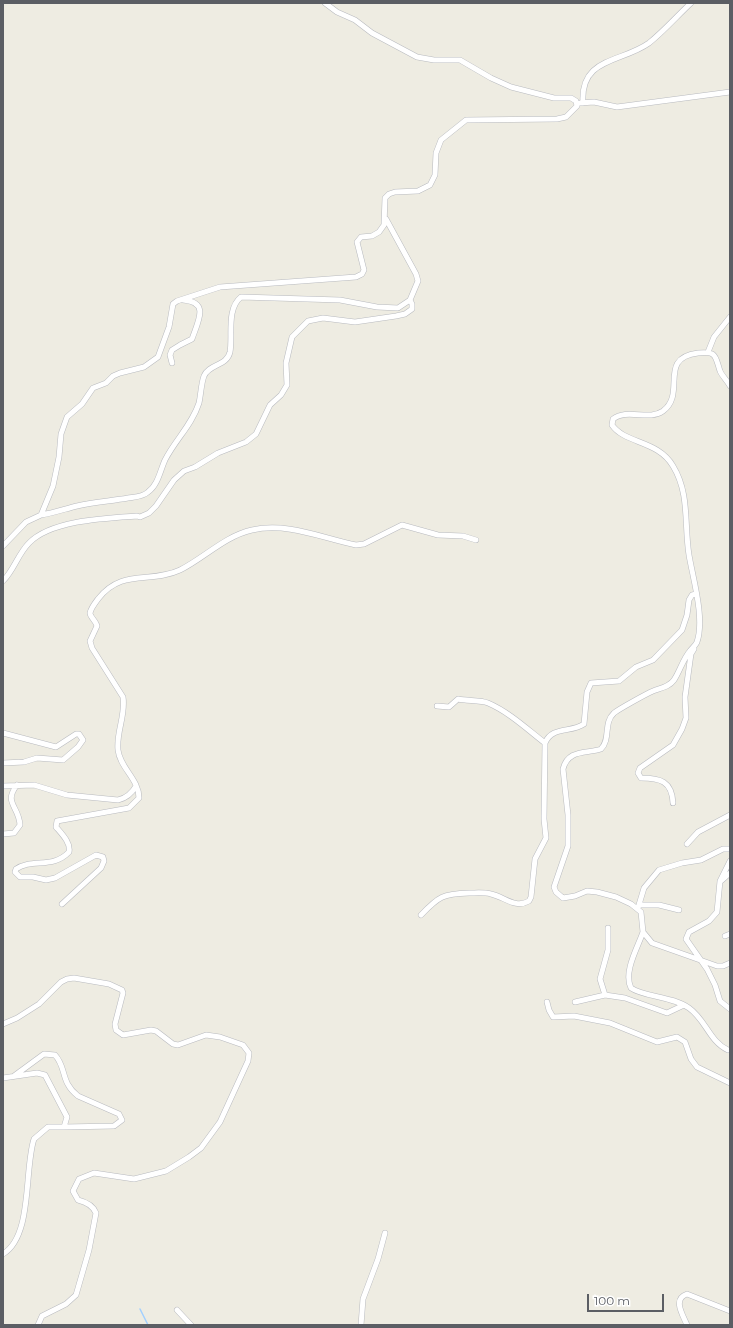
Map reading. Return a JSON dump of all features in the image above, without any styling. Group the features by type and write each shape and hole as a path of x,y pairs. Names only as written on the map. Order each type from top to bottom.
{"street":[{"path":"325,3 337,12 355,20 372,33 416,57 434,60 460,60 491,78 511,87 554,98 571,98 580,103 594,102 617,107 730,92"},
{"path":"3,546 26,522 41,515 95,502 138,496 151,490 156,484 166,459 188,426 198,404 204,376 208,370 225,361 228,357 232,337 231,326 234,310 237,300 241,297 340,300 376,307 398,308 410,300 418,281 416,274 386,218 385,198 389,194 395,192 418,191 430,185 434,175 436,153 440,140 466,120 557,119 566,117 580,103 583,86 589,75 611,59 630,53 649,42 691,3"},
{"path":"41,515 53,486 59,457 61,434 67,417 82,404 93,388 120,373 144,367 158,357 169,327 173,304 177,301 220,287 356,277 362,274 364,270 357,242 361,237 372,236 379,232 386,218"},
{"path":"172,363 170,355 172,350 192,339 200,312 200,308 196,302 182,300"},
{"path":"3,580 9,575 28,544 40,535 54,528 106,518 140,517 149,513 156,506 174,480 184,471 218,453 251,439 259,428 270,405 281,395 287,385 286,364 292,337 308,321 322,318 356,322 396,316 405,314 412,309 410,300"},
{"path":"708,352 714,338 730,317"},
{"path":"673,802 673,793 666,784 658,779 641,778 638,773 640,768 673,745 686,718 685,697 691,654 697,643 699,622 689,554 685,499 679,477 673,466 660,450 618,431 614,428 612,422 614,418 621,416 662,412 671,399 674,387 674,367 676,363 686,355 708,352 717,357 720,371 730,386"},
{"path":"62,904 100,868 104,861 103,857 96,855 71,871 50,880 20,877 15,872 16,870 27,865 49,863 66,856 70,847 56,827 57,821 129,808 139,798 136,786 119,756 119,732 124,705 122,697 92,648 90,641 97,626 90,611 106,591 127,579 142,576 156,577 180,570 229,539 251,530 295,529 356,545 364,544 392,528 402,525 438,535 463,536 476,540"},
{"path":"421,915 432,904 448,894 491,893 520,904 531,899 535,859 546,838 544,819 545,743 547,738 554,732 584,724 587,692 591,684 619,681 636,668 648,664 661,653 682,630 685,623 689,600 692,595 696,594"},
{"path":"679,910 659,905 638,906 616,897 588,891 575,896 563,898 556,892 555,883 568,846 568,815 563,769 564,763 573,754 601,749 606,743 608,720 614,714 649,693 668,686 674,680 689,652 697,643"},
{"path":"437,706 449,707 458,699 486,702 504,711 545,743"},
{"path":"3,732 56,747 76,734 79,734 83,740 78,747 63,760 37,758 24,762 3,763"},
{"path":"3,834 14,833 20,825 18,814 10,799 10,795 17,785"},
{"path":"3,786 34,785 74,796 118,800 124,799 131,794 136,786"},
{"path":"686,844 698,832 730,815"},
{"path":"638,906 644,888 659,870 682,863 701,860 723,849 730,848"},
{"path":"730,861 720,881 717,912 709,921 695,927 686,935 687,942 700,959 715,985 720,1001 730,1009"},
{"path":"720,881 730,873"},
{"path":"638,906 642,912 643,932 630,968 629,982 631,988 670,999 684,1005 693,1011 716,1043 728,1050"},
{"path":"605,995 600,979 608,950 608,928"},
{"path":"643,932 652,943 717,966 723,966 730,963"},
{"path":"3,1024 18,1018 23,1013 39,1004 61,982 74,978 109,984 122,990 123,993 115,1024 116,1030 123,1035 151,1030 156,1031 173,1044 178,1045 206,1035 220,1037 243,1045 249,1053 243,1076 220,1122 201,1148 190,1157 166,1171 134,1180 94,1173 79,1179 73,1191 78,1200 86,1202 94,1209 96,1213 80,1286 71,1300 42,1316 38,1325"},
{"path":"575,1002 605,995 625,998 663,1013 671,1012 684,1005"},
{"path":"547,1002 552,1016 556,1018 574,1016 604,1022 633,1031 657,1042 674,1036 681,1038 685,1042 691,1059 697,1067 730,1083"},
{"path":"3,1254 13,1246 24,1213 34,1139 48,1128 114,1126 122,1120 119,1114 78,1096 73,1092 67,1085 58,1058 51,1053 44,1054 12,1077"},
{"path":"3,1078 37,1073 45,1075 66,1114 64,1127"},
{"path":"361,1325 363,1299 378,1259 385,1233"},
{"path":"687,1325 680,1310 679,1301 680,1297 687,1294 730,1311"},
{"path":"177,1310 191,1325"}],"waterway":[{"path":"140,1309 148,1325"}]}
